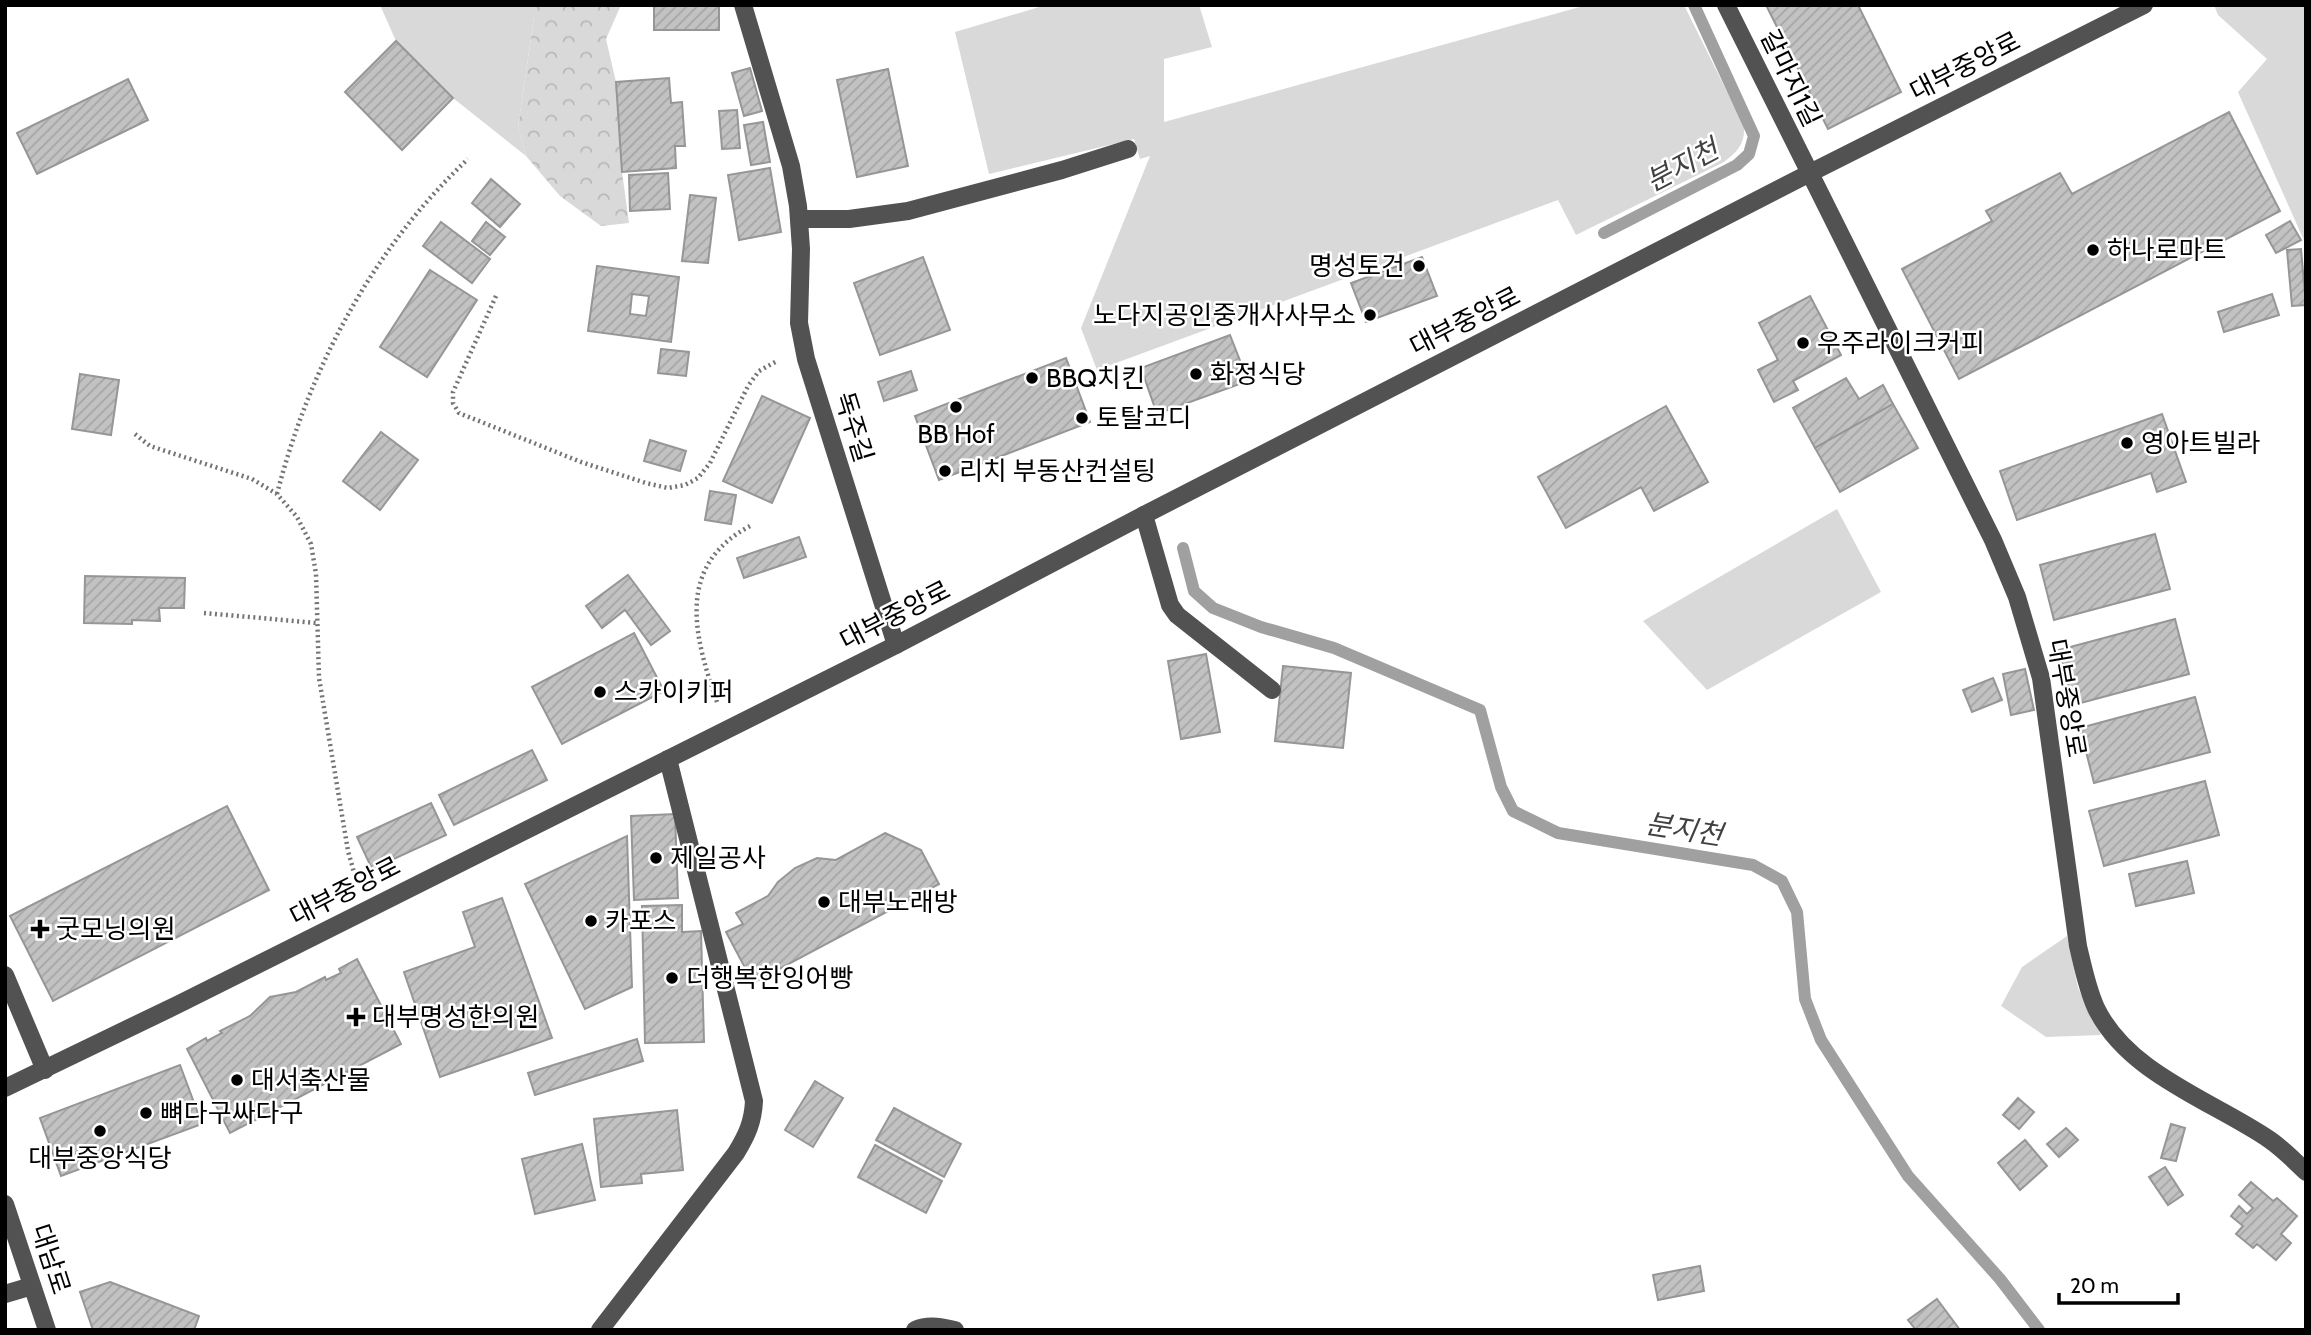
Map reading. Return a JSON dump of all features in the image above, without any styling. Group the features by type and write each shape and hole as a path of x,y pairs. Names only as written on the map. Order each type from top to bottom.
{"street":[{"name":"독주길","path":"743,5 791,166 800,219 802,249 799,323 806,359 896,645"},
{"name":"갈마지1길","path":"1726,5 1810,173"},
{"name":"대부중앙로","path":"5,1088 896,645 1144,514 2144,5"},
{"path":"800,219 876,217 908,211 1062,170 1128,149"},
{"name":"대부중앙로","path":"1810,173 1993,540 2017,597 2041,678 2078,946 2086,981 2097,1010 2134,1055 2162,1077 2270,1140 2306,1172"},
{"path":"1144,514 1170,605 1177,615 1272,690"},
{"path":"600,1330 736,1153 753,1120 754,1101 668,759"},
{"path":"5,975 45,1070"},
{"name":"대남로","path":"5,1205 47,1330"},
{"path":"5,1294 32,1286"},
{"path":"915,1330 924,1326 936,1326 955,1330"}],"path":[{"path":"277,494 288,452 312,387 372,273 434,191 468,159"},
{"path":"496,296 453,392 453,403 459,413 580,462 668,488 685,485 698,478 710,463 748,386 760,371 774,362 788,358 806,359"},
{"path":"135,434 150,446 252,479 277,494 297,517 311,544 316,574 319,678 348,851 365,910"},
{"path":"728,729 699,643 695,619 697,599 703,573 714,553 729,537 750,526"},
{"path":"204,613 317,623"}],"green space":[{"path":"380,5 534,5 518,127 526,156 453,98 396,41"},
{"path":"534,5 621,5 606,39 616,82 622,172 629,223 601,226 560,196 526,156 518,127"},
{"path":"1046,5 1199,5 1212,47 1164,59 1164,122 1587,5 1684,5 1744,126 1743,138 1737,151 1724,162 1576,235 1558,200 1097,370 1081,328 1150,156 1140,159 1134,139 989,174 955,32"},
{"path":"2214,5 2306,5 2306,245 2238,92 2267,59 2218,15"},
{"path":"1837,509 1881,592 1707,690 1643,621"},
{"path":"2067,936 2078,988 2101,1035 2046,1037 2001,1006 2022,967"}],"building":[{"path":"654,5 719,5 719,30 654,30"},
{"path":"1766,5 1858,5 1901,92 1828,129"},
{"path":"396,41 453,98 402,150 345,92"},
{"path":"750,68 762,111 744,116 732,73"},
{"path":"888,69 908,166 857,177 837,80"},
{"path":"669,78 671,103 682,102 685,146 675,146 676,168 622,172 616,82"},
{"path":"128,79 148,120 37,174 17,133"},
{"path":"737,110 740,148 722,149 719,111"},
{"path":"2229,112 2280,211 1959,379 1902,269 1992,221 1986,211 2060,173 2072,194"},
{"path":"763,122 770,162 751,165 744,125"},
{"path":"770,168 781,232 739,240 728,175"},
{"path":"668,173 670,209 630,211 629,175"},
{"path":"491,179 520,204 500,227 472,203"},
{"path":"690,195 716,198 708,263 682,261"},
{"path":"2290,221 2301,240 2276,253 2266,235"},
{"path":"441,222 490,259 472,283 423,246"},
{"path":"486,222 505,237 490,255 472,241"},
{"path":"2301,249 2306,305 2292,306 2287,250"},
{"path":"923,257 950,330 880,355 854,283"},
{"path":"1422,257 1437,296 1366,322 1351,283"},
{"path":"597,266 679,277 671,342 588,331","holes":["632,294 649,296 646,316 630,314"]},
{"path":"430,270 477,300 427,377 380,347"},
{"path":"2272,294 2279,315 2224,332 2218,312"},
{"path":"1810,296 1841,355 1793,381 1798,390 1774,402 1758,370 1778,360 1759,323"},
{"path":"1230,335 1248,381 1157,414 1141,368"},
{"path":"661,349 689,352 686,376 658,373"},
{"path":"1066,358 1090,422 939,480 915,416"},
{"path":"911,371 917,390 884,401 878,382"},
{"path":"80,374 119,380 111,435 72,429"},
{"path":"1846,378 1859,399 1883,385 1893,404 1815,448 1793,408"},
{"path":"762,396 810,418 772,503 723,481"},
{"path":"1893,404 1918,448 1840,492 1815,448"},
{"path":"1666,406 1708,482 1654,511 1641,487 1566,528 1538,477"},
{"name":"영아트빌라","path":"2162,414 2186,482 2157,492 2151,473 2017,520 2000,471"},
{"path":"381,432 418,460 380,510 343,481"},
{"path":"650,440 686,451 680,471 644,461"},
{"path":"710,491 736,495 731,524 705,520"},
{"path":"2155,534 2170,589 2054,620 2040,565"},
{"path":"799,537 806,557 744,578 737,558"},
{"path":"628,575 670,631 651,645 625,610 602,628 586,606"},
{"path":"85,576 185,578 184,608 159,608 160,621 132,620 132,624 84,623"},
{"path":"2175,619 2189,674 2073,705 2059,650"},
{"path":"634,633 664,691 562,744 532,687"},
{"path":"1206,654 1220,732 1181,739 1168,661"},
{"path":"1283,666 1351,673 1343,748 1275,741"},
{"path":"2025,669 2034,710 2011,715 2003,674"},
{"path":"1993,678 2002,700 1972,712 1963,690"},
{"path":"2195,697 2210,752 2094,783 2080,728"},
{"path":"532,750 547,780 454,825 439,795"},
{"path":"2205,781 2219,835 2104,866 2089,811"},
{"path":"431,803 446,835 372,869 357,837"},
{"path":"227,806 269,890 53,1001 10,916"},
{"path":"675,814 678,898 634,900 631,816"},
{"path":"885,833 921,850 939,884 753,983 726,932 743,924 736,913 768,896 778,882 795,868 817,858 836,860"},
{"path":"627,836 632,987 585,1009 525,884"},
{"path":"2187,861 2194,893 2136,906 2129,874"},
{"path":"502,898 552,1038 440,1077 404,972 475,947 463,912"},
{"path":"682,905 682,932 701,931 704,1042 645,1043 642,906"},
{"path":"357,959 401,1044 230,1133 187,1049 206,1038 207,1041 222,1033 220,1031 250,1016 270,997 296,992 325,977 326,980 341,973 339,969"},
{"path":"637,1039 643,1061 535,1095 528,1073"},
{"path":"180,1065 202,1124 61,1176 40,1118"},
{"path":"815,1081 843,1098 813,1147 785,1130"},
{"path":"2018,1098 2034,1112 2019,1129 2003,1115"},
{"path":"894,1108 961,1144 944,1177 876,1140"},
{"path":"677,1110 683,1170 641,1174 642,1183 601,1187 594,1119"},
{"path":"2171,1124 2185,1128 2176,1161 2161,1158"},
{"path":"2066,1128 2078,1140 2059,1157 2047,1144"},
{"path":"2025,1140 2047,1166 2020,1190 1998,1163"},
{"path":"582,1144 595,1200 535,1214 522,1159"},
{"path":"875,1145 942,1181 926,1213 858,1177"},
{"path":"2165,1167 2183,1195 2168,1205 2149,1177"},
{"path":"2251,1182 2273,1201 2277,1198 2297,1216 2281,1234 2291,1243 2276,1260 2257,1244 2253,1248 2236,1234 2243,1226 2231,1216 2239,1206 2247,1214 2253,1208 2239,1195"},
{"path":"1700,1266 1704,1291 1658,1300 1653,1275"},
{"path":"110,1282 199,1316 194,1330 93,1330 80,1292"},
{"path":"1937,1299 1960,1330 1916,1330 1908,1320"}],"waterway":[{"name":"분지천","path":"1604,233 1737,165 1749,154 1754,136 1694,5"},
{"name":"분지천","path":"1183,548 1194,591 1213,608 1261,627 1334,648 1480,710 1501,787 1513,811 1558,833 1753,865 1782,881 1797,912 1805,999 1821,1040 1908,1176 2000,1279 2039,1330"}],"place":[{"name":"하나로마트","path":"2093,250"},
{"name":"명성토건","path":"1419,266"},
{"name":"노다지공인중개사사무소","path":"1370,315"},
{"name":"우주라이크커피","path":"1803,343"},
{"name":"화정식당","path":"1196,374"},
{"name":"BBQ치킨","path":"1032,378"},
{"name":"BB Hof","path":"956,407"},
{"name":"토탈코디","path":"1082,418"},
{"name":"영아트빌라","path":"2127,443"},
{"name":"리치 부동산컨설팅","path":"945,471"},
{"name":"스카이키퍼","path":"600,692"},
{"name":"제일공사","path":"656,858"},
{"name":"대부노래방","path":"824,902"},
{"name":"카포스","path":"591,921"},
{"name":"굿모닝의원","path":"40,929"},
{"name":"더행복한잉어빵","path":"672,978"},
{"name":"대부명성한의원","path":"356,1017"},
{"name":"대서축산물","path":"237,1080"},
{"name":"뼈다구싸다구","path":"146,1113"},
{"name":"대부중앙식당","path":"100,1131"}]}
